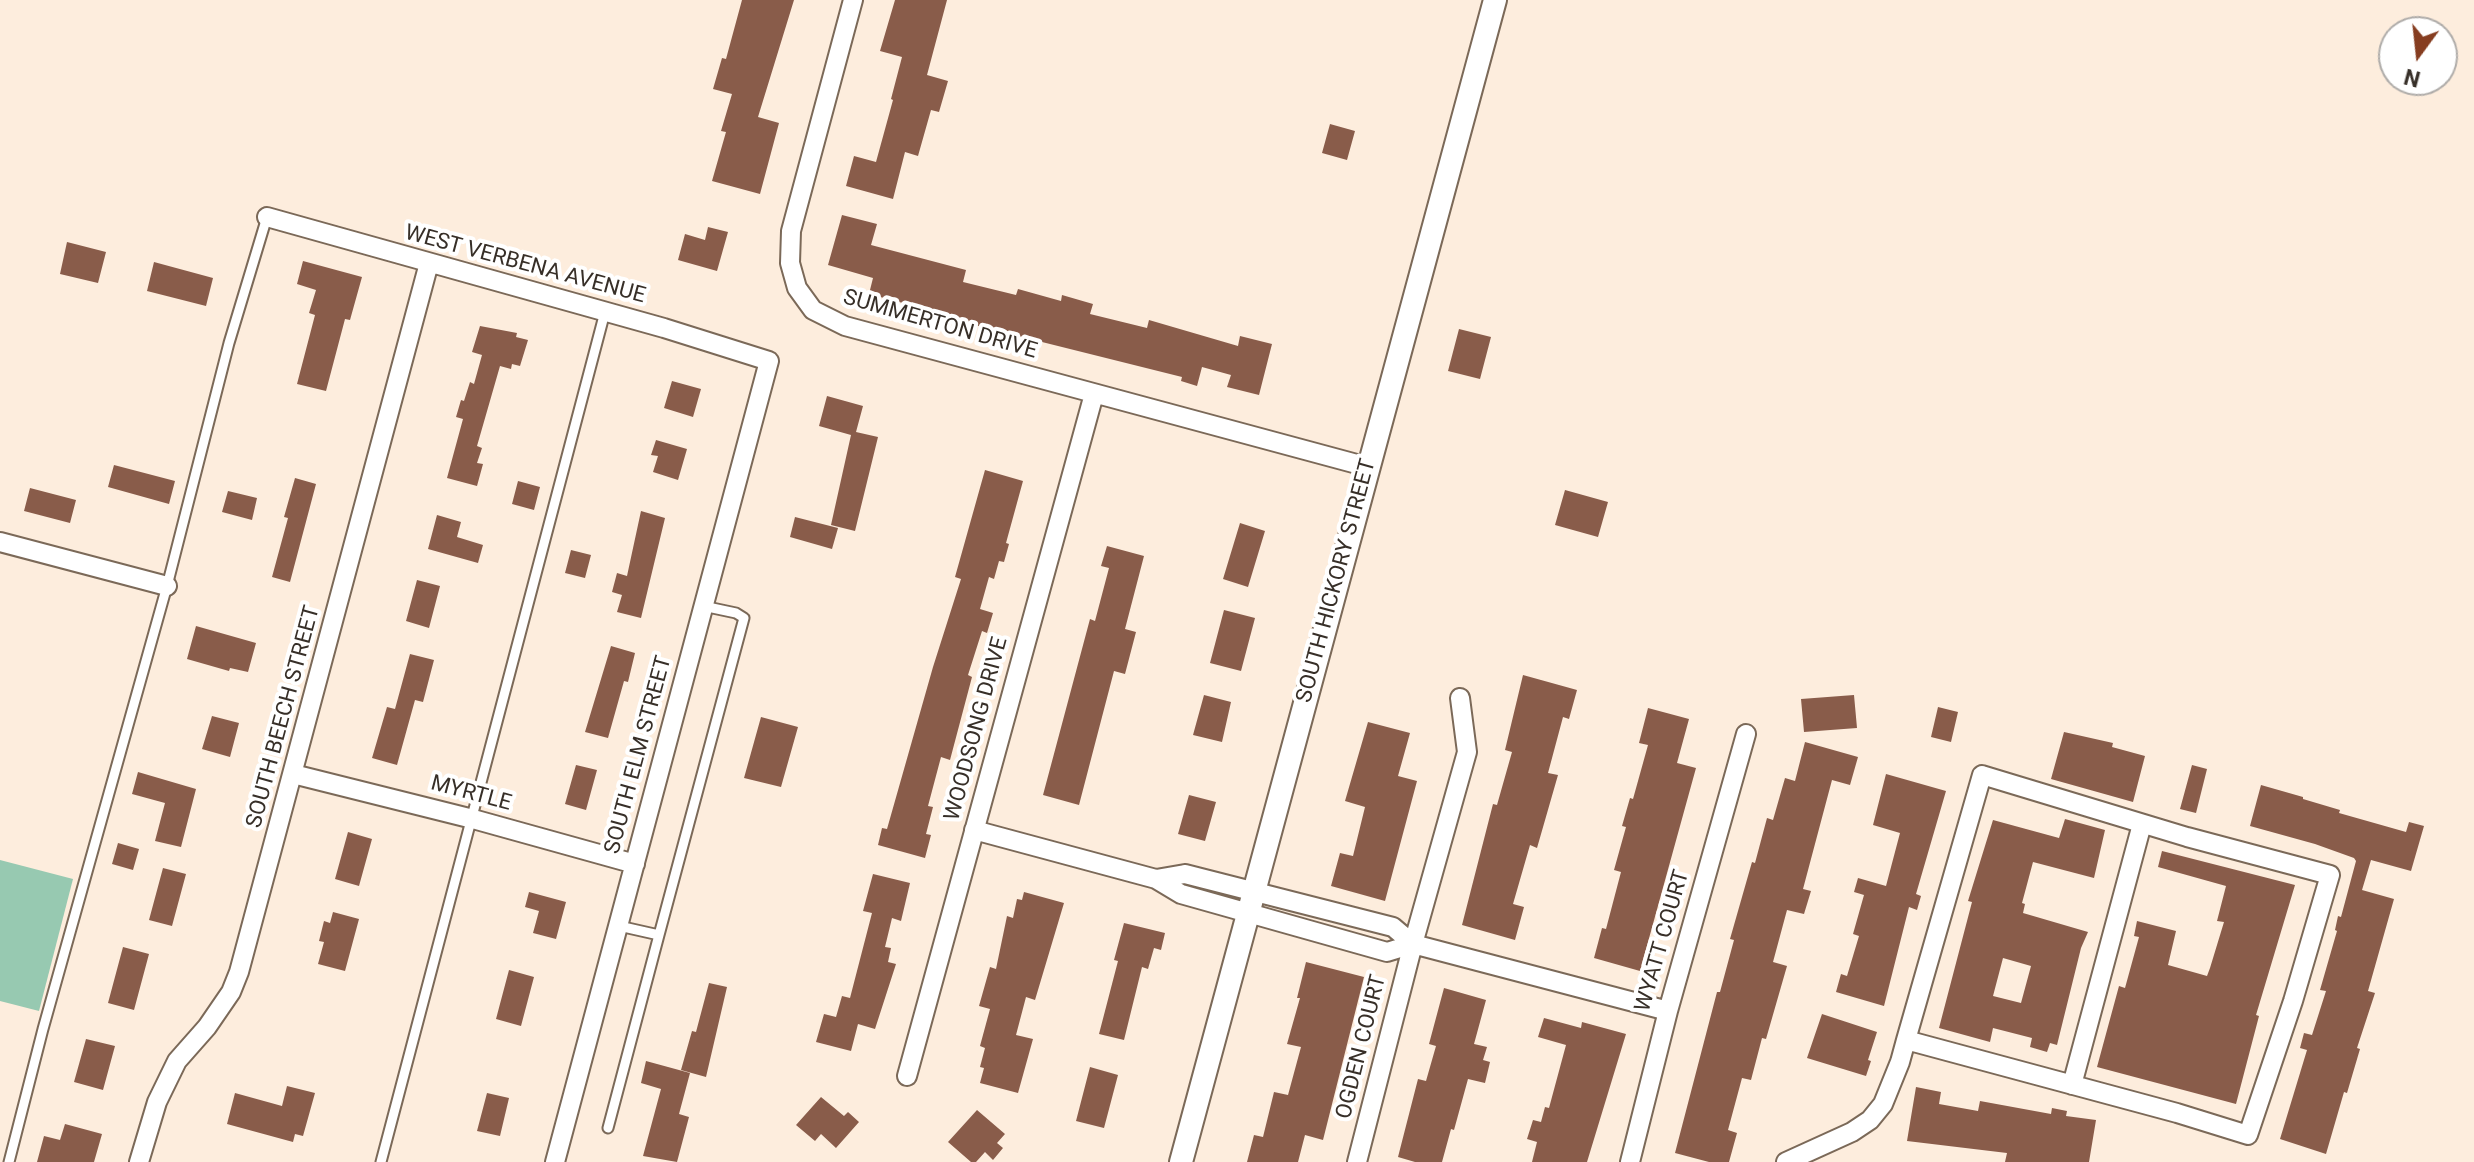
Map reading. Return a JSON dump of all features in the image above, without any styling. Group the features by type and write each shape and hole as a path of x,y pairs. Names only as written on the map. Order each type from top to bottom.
{"street":[{"name":"SUMMERTON DRIVE","path":"853,0 791,231 790,263 797,288 813,310 845,326 1368,467"},
{"name":"SOUTH HICKORY STREET","path":"1181,1162 1495,0"},
{"name":"WEST VERBENA AVENUE","path":"267,217 769,361"},
{"name":"SOUTH BEECH STREET","path":"139,1162 157,1102 177,1061 215,1016 231,992 239,972 429,263"},
{"name":"SOUTH ELM STREET","path":"555,1162 769,361"},
{"name":"WOODSONG DRIVE","path":"907,1076 1094,394"},
{"path":"0,542 167,586"},
{"name":"OGDEN COURT","path":"1357,1162 1413,944 1467,752 1460,698"},
{"name":"WYATT COURT","path":"1630,1162 1668,1011 1746,734"},
{"name":"MYRTLE","path":"293,774 635,864"},
{"path":"1786,1162 1805,1156 1852,1132 1870,1120 1883,1104 1906,1040 1982,775 2142,824 2330,875 2293,1001 2248,1135 1906,1040"},
{"path":"2072,1085 2142,824"},
{"path":"974,830 1156,879 1181,894 1387,952 1413,944"},
{"path":"1156,879 1185,874 1254,891 1393,927 1413,944 1668,1011"}],"lane":[{"path":"9,1162 167,586 229,343 267,217"},
{"path":"381,1162 605,312"},
{"path":"608,1128 744,618 736,613 703,606"},
{"path":"619,926 659,935"}],"green space":[{"path":"0,860 73,879 39,1011 0,1001"}],"building":[{"path":"742,0 794,0 758,117 779,123 760,194 712,181 726,132 721,131 732,94 713,89 722,58 726,59"},
{"path":"895,0 947,0 927,75 948,81 939,112 931,110 918,156 905,152 893,199 846,186 854,156 876,162 893,100 902,57 880,51"},
{"path":"1330,124 1355,131 1347,160 1322,153"},
{"path":"842,215 877,224 871,245 966,270 963,282 1016,295 1018,289 1061,301 1062,295 1093,304 1090,314 1147,328 1149,320 1238,346 1240,336 1272,344 1259,395 1227,387 1231,375 1202,367 1197,386 1181,381 1182,377 959,321 959,318 869,294 873,278 828,265"},
{"path":"708,227 728,232 717,271 678,260 685,234 705,240"},
{"path":"67,242 106,252 98,283 60,274"},
{"path":"303,261 362,277 350,320 345,319 326,391 297,384 315,315 309,313 316,290 297,284"},
{"path":"154,262 213,278 206,306 147,291"},
{"path":"480,326 517,333 516,337 528,340 520,366 512,364 511,369 500,366 477,446 482,448 477,463 483,464 477,486 447,478 463,419 456,417 470,382 474,384 482,355 472,352"},
{"path":"1459,329 1491,337 1480,379 1448,371"},
{"path":"672,381 701,389 693,417 664,408"},
{"path":"827,396 863,406 856,432 878,437 855,531 831,525 851,435 819,426"},
{"path":"656,440 687,449 678,480 653,472 658,456 651,455"},
{"path":"114,465 175,481 169,504 108,487"},
{"path":"985,470 1023,481 1004,562 999,561 994,579 989,577 980,609 993,613 987,633 982,631 968,675 972,677 950,760 941,757 928,806 933,807 926,834 931,835 925,858 878,845 882,828 887,829 961,579 955,577"},
{"path":"295,478 316,484 290,582 272,577"},
{"path":"518,481 540,487 534,510 512,504"},
{"path":"30,488 76,500 70,523 24,511"},
{"path":"1565,490 1608,502 1598,537 1555,525"},
{"path":"228,491 257,498 252,520 222,512"},
{"path":"641,511 665,518 641,618 617,612 622,595 612,592 617,573 627,576"},
{"path":"437,515 461,522 457,537 483,545 478,563 428,549"},
{"path":"795,517 838,528 832,549 790,537"},
{"path":"1240,523 1265,531 1248,587 1223,579"},
{"path":"1107,546 1144,556 1125,629 1136,632 1125,674 1114,671 1079,805 1043,795 1090,619 1095,621 1109,568 1101,566"},
{"path":"571,550 591,555 585,578 565,573"},
{"path":"417,580 440,586 429,628 406,621"},
{"path":"1224,610 1255,618 1241,671 1210,663"},
{"path":"196,626 256,643 248,672 230,668 229,671 187,659"},
{"path":"611,646 635,653 608,738 585,732"},
{"path":"410,654 434,660 423,702 415,700 397,765 372,758 387,707 395,709"},
{"path":"1523,675 1577,690 1569,719 1563,717 1548,773 1558,775 1537,848 1530,845 1513,904 1524,907 1515,940 1462,925 1493,804 1497,805 1512,752 1505,750"},
{"path":"1204,695 1231,702 1222,742 1193,735"},
{"path":"1854,695 1857,728 1804,732 1801,699"},
{"path":"1938,707 1958,712 1951,742 1931,737"},
{"path":"1648,708 1689,719 1677,763 1696,768 1640,971 1594,958 1602,928 1606,929 1621,872 1614,870 1626,827 1622,826 1648,745 1639,743"},
{"path":"212,716 239,723 230,757 202,749"},
{"path":"761,717 798,727 781,787 744,778"},
{"path":"1368,722 1410,733 1398,776 1417,781 1385,901 1331,886 1340,853 1353,856 1365,807 1345,801"},
{"path":"2064,732 2113,743 2112,747 2145,756 2133,802 2051,779"},
{"path":"1805,742 1858,757 1850,785 1832,780 1803,889 1811,891 1804,914 1787,910 1773,962 1787,966 1751,1080 1742,1078 1728,1130 1737,1133 1729,1162 1709,1162 1675,1153 1717,992 1720,992 1734,940 1730,939 1752,862 1755,863 1767,818 1773,820 1785,778 1795,781"},
{"path":"576,765 597,770 586,810 565,804"},
{"path":"2192,765 2207,769 2196,813 2180,809"},
{"path":"138,772 196,789 181,847 155,841 165,803 132,794"},
{"path":"1886,774 1946,791 1916,894 1921,896 1917,910 1909,907 1884,1006 1836,992 1841,974 1847,976 1859,936 1853,934 1864,895 1854,892 1858,878 1886,886 1900,833 1873,825"},
{"path":"2261,785 2340,810 2339,813 2406,832 2409,822 2424,826 2411,871 2371,860 2362,890 2394,899 2368,991 2375,993 2326,1154 2280,1139 2307,1050 2300,1048 2304,1033 2312,1035 2326,991 2320,990 2337,931 2338,916 2341,917 2356,861 2315,844 2250,826"},
{"path":"1189,795 1216,802 1205,841 1178,834"},
{"path":"2065,819 2105,830 2094,878 2033,862 2022,903 2025,904 2023,913 2088,932 2081,948 2057,1045 2050,1043 2047,1052 2030,1047 2032,1038 1993,1028 1990,1042 1939,1028 1972,902 1968,901 1993,820 2059,838","holes":["2003,958 2031,966 2021,1003 1993,996"]},
{"path":"348,832 372,839 359,886 335,879"},
{"path":"118,843 139,849 133,870 112,864"},
{"path":"2162,851 2295,885 2256,1015 2259,1016 2236,1104 2097,1067 2119,986 2125,988 2139,937 2134,936 2137,921 2176,931 2168,965 2207,976 2224,922 2217,921 2226,886 2158,867"},
{"path":"163,868 186,874 172,926 149,920"},
{"path":"873,874 910,883 901,921 892,918 885,947 891,948 888,962 896,964 875,1029 858,1024 851,1051 816,1042 824,1014 836,1017 842,996 850,998 872,913 863,911"},
{"path":"529,892 566,902 556,939 533,933 539,911 525,907"},
{"path":"1024,892 1064,903 1035,1000 1026,997 1016,1035 1033,1039 1018,1093 980,1083 985,1048 980,1046 990,1009 979,1006 990,967 996,969 1007,916 1013,918 1017,899 1022,900"},
{"path":"333,912 359,919 345,971 318,964 324,942 319,941 324,921 330,923"},
{"path":"1124,923 1165,933 1161,950 1154,948 1148,969 1142,967 1124,1040 1099,1034 1118,961 1114,960"},
{"path":"123,947 149,954 134,1010 108,1003"},
{"path":"1306,962 1364,977 1323,1140 1305,1135 1298,1162 1247,1162 1254,1135 1263,1137 1274,1092 1288,1095 1301,1047 1287,1044"},
{"path":"509,970 534,977 521,1026 496,1019"},
{"path":"709,983 727,987 706,1077 681,1070 692,1031 696,1032"},
{"path":"1444,988 1486,1000 1474,1044 1487,1047 1483,1060 1490,1062 1485,1083 1468,1079 1442,1162 1415,1162 1398,1157 1418,1079 1426,1081 1436,1046 1429,1044"},
{"path":"1822,1014 1877,1032 1866,1076 1807,1058"},
{"path":"1544,1018 1581,1028 1582,1022 1626,1034 1587,1162 1532,1162 1537,1142 1527,1139 1533,1120 1541,1122 1545,1107 1549,1108 1566,1045 1538,1037"},
{"path":"86,1039 115,1046 103,1090 74,1082"},
{"path":"646,1061 690,1073 679,1114 689,1117 677,1162 643,1156 661,1089 641,1083"},
{"path":"1090,1067 1118,1075 1104,1128 1076,1121"},
{"path":"287,1086 315,1093 303,1136 295,1134 293,1142 227,1124 235,1093 282,1106"},
{"path":"1916,1087 1941,1092 1939,1104 1978,1111 1980,1101 2051,1114 2052,1108 2067,1111 2066,1116 2096,1120 2089,1162 2005,1162 2007,1153 1907,1141"},
{"path":"487,1093 509,1098 500,1136 477,1131"},
{"path":"821,1097 844,1116 848,1112 859,1122 836,1148 821,1134 815,1141 796,1125"},
{"path":"977,1110 1005,1134 997,1143 1003,1148 993,1160 985,1152 976,1162 971,1162 948,1142"},
{"path":"65,1124 102,1134 94,1162 37,1162 44,1136 60,1140"}]}
